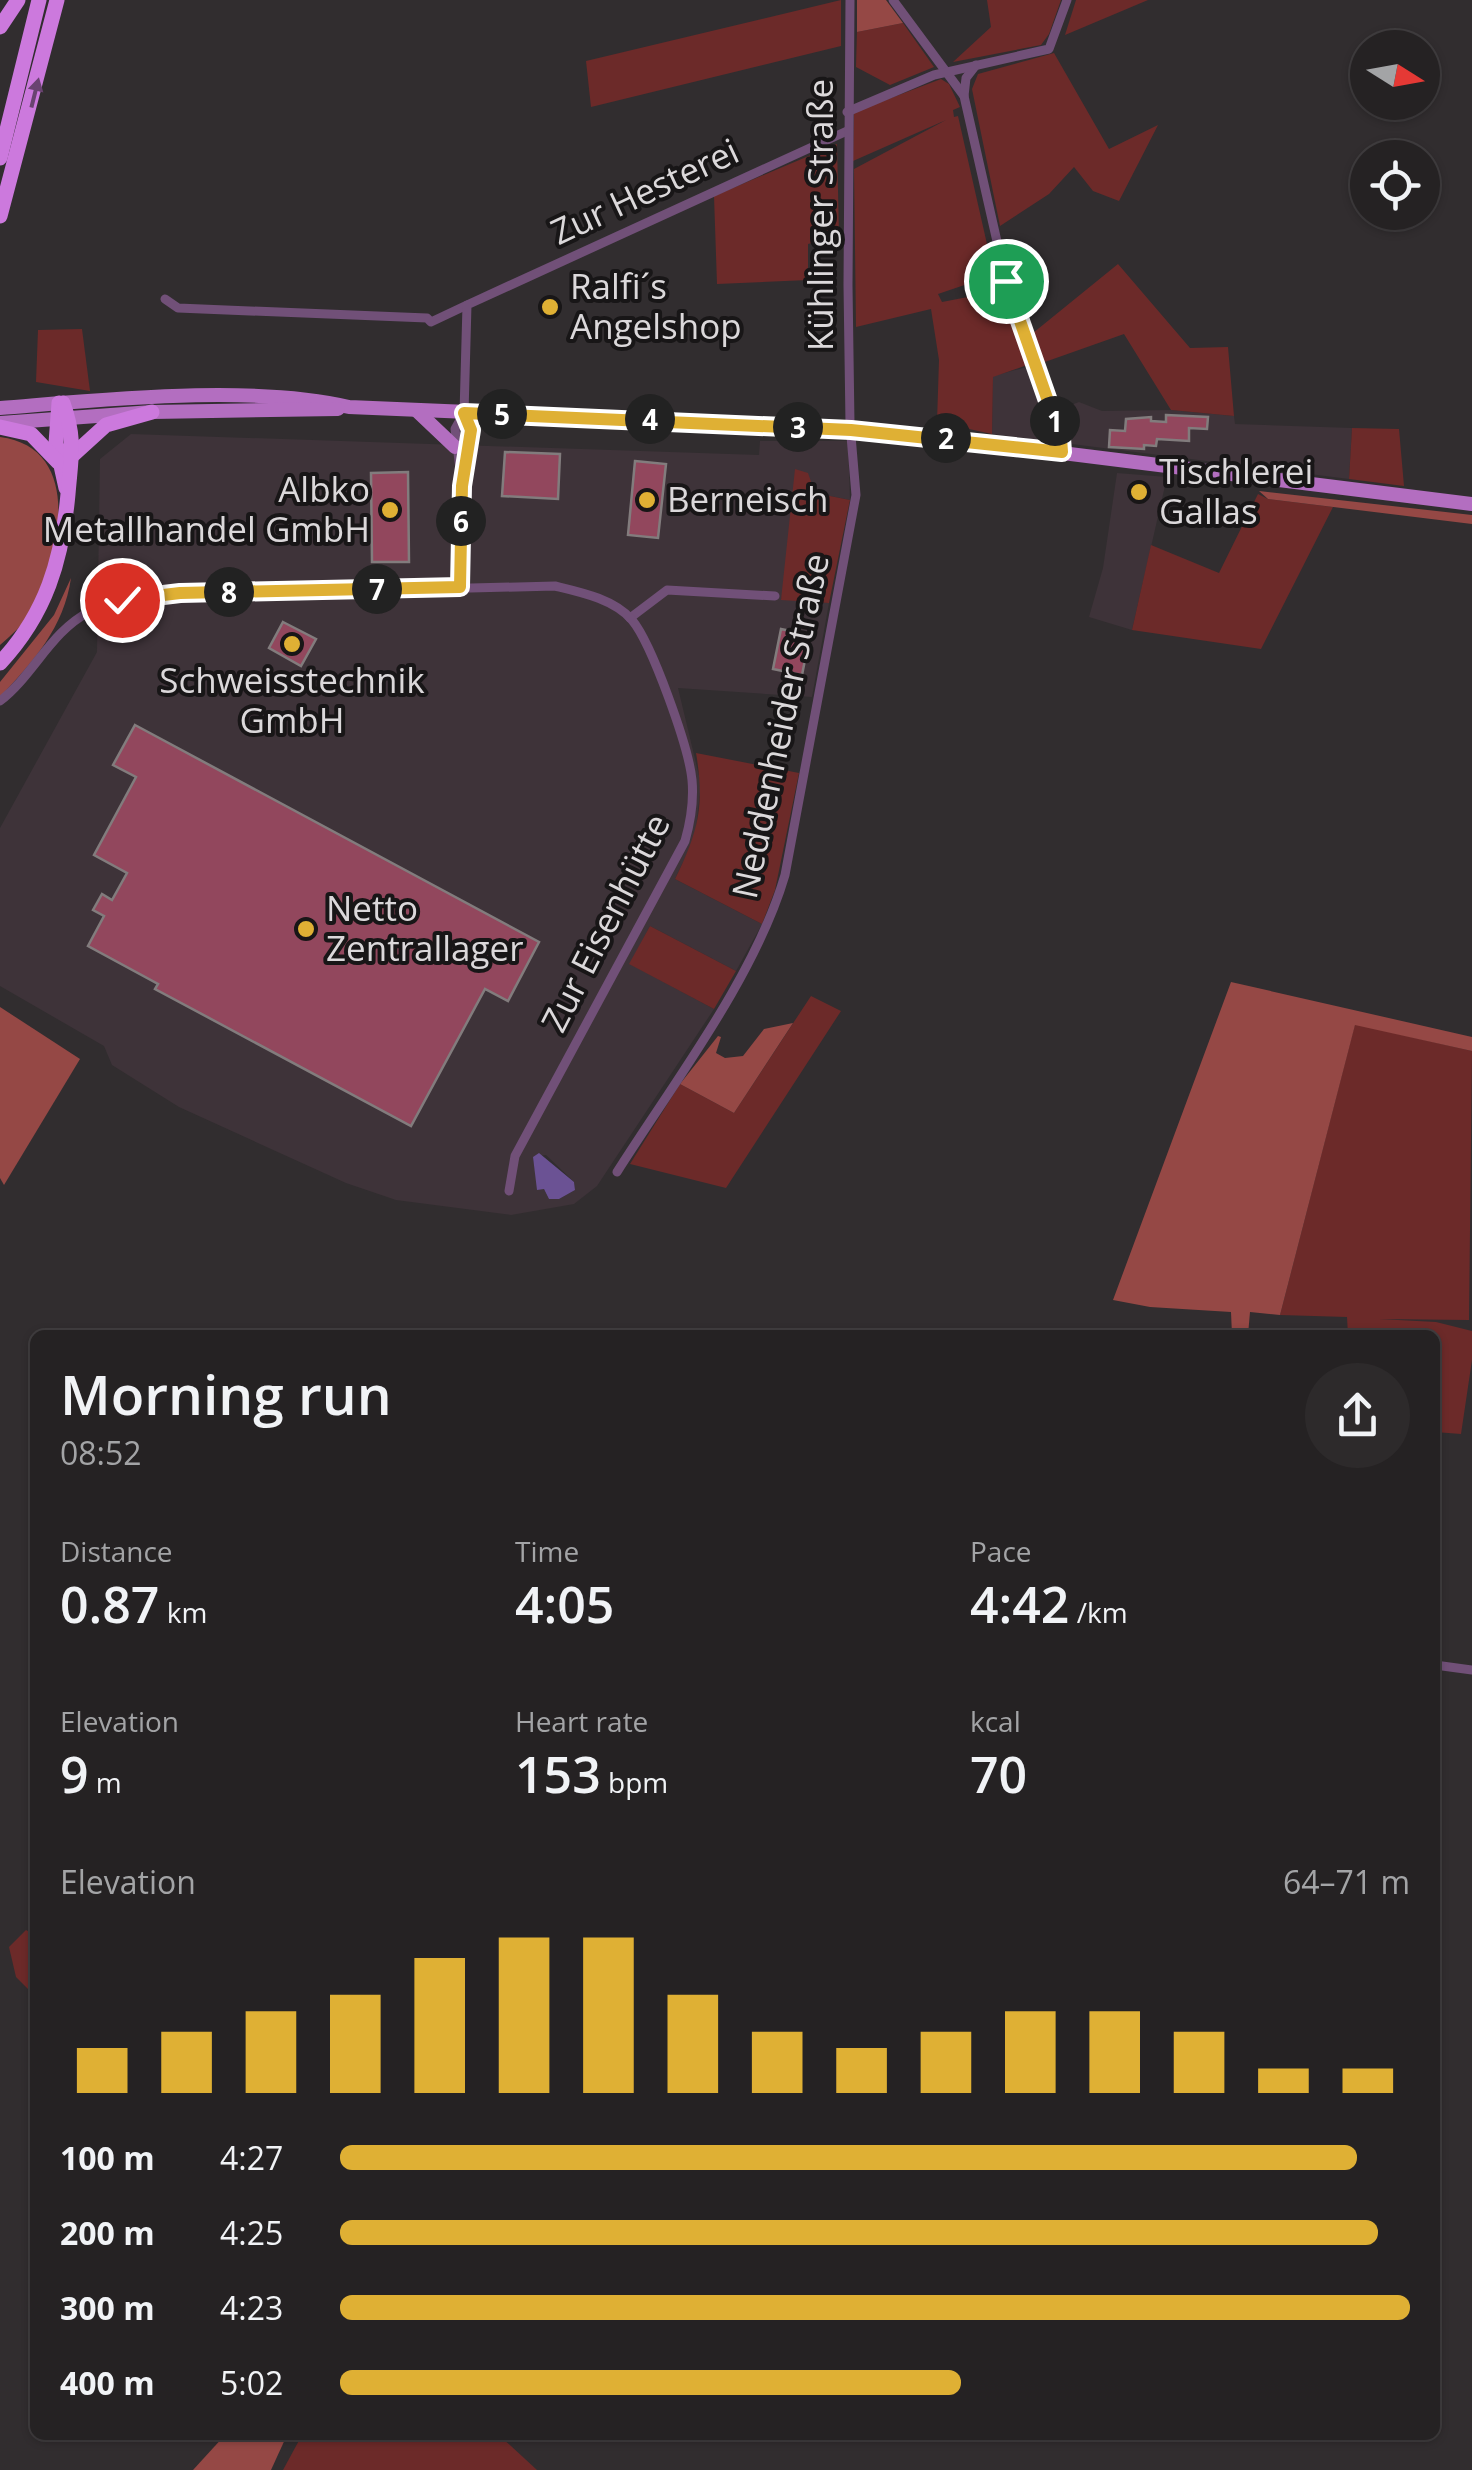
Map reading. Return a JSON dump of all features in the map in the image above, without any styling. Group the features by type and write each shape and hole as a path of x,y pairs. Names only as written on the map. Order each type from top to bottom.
{"highway":[{"path":"0,28 18,0"},
{"path":"0,158 39,0"},
{"path":"0,216 56,0"},
{"path":"1,661 45,600 63,544 68,492 62,410"},
{"path":"66,459 106,424 152,412"},
{"path":"0,425 31,434 66,459"}],"main road":[{"path":"0,425 62,410 219,397 318,400 348,407 851,430 1062,452 1472,504"},
{"path":"0,408 319,412 348,407"},
{"path":"416,410 455,447"}],"street":[{"name":"Kühlinger Straße","path":"850,0 847,131 851,430"},
{"path":"893,0 964,96"},
{"path":"847,112 948,71 1049,49 1067,0"},
{"path":"976,65 966,78 964,96 1006,281 1061,438 1062,452"},
{"name":"Zur Hesterei","path":"166,299 178,308 427,318 430,322 847,131"},
{"path":"460,587 462,486 471,430 464,413 467,305"},
{"path":"462,486 455,429 464,413"},
{"name":"Neddenheider Straße","path":"617,1172 737,983 779,896 856,495 851,430"},
{"path":"0,701 15,690 61,633 84,614 122,600 180,593 555,586 602,600 630,618 667,590 775,596"},
{"name":"Zur Eisenhütte","path":"508,1190 514,1156 677,855 693,814 692,775 658,668 652,650 630,618"},
{"path":"1440,1666 1472,1670"}],"shaded area":[{"path":"841,0 841,46 591,107 586,61"},
{"path":"857,0 886,0 903,23 857,32"},
{"path":"987,0 1061,0 1041,45 953,62 991,27"},
{"path":"1076,0 1148,0 1065,35"},
{"path":"903,23 934,67 890,85 856,67 857,32"},
{"path":"1054,53 1109,149 1158,125 1119,201 1093,191 1074,167 1049,194 1000,226 972,89 978,74"},
{"path":"941,79 949,84 960,107 953,110 954,117 958,116 994,275 938,294 942,302 1004,290 1030,364 993,377 992,434 937,422 939,360 931,309 856,327 854,169 946,120 853,161 854,112"},
{"path":"837,144 839,236 808,244 808,280 717,284 714,196"},
{"path":"1118,264 1190,348 1228,347 1234,416 1171,410 1124,334 1042,363 1033,333"},
{"path":"82,329 90,391 36,382 38,330"},
{"path":"1042,363 1058,410 1079,402 1102,411 1171,410 1234,416 1235,424 1352,428 1349,479 992,434 993,376"},
{"path":"1352,428 1399,429 1404,486 1349,479"},
{"path":"131,434 759,455 760,441 848,441 850,500 815,493 781,599 829,603 812,697 678,688 701,784 695,837 675,879 762,924 736,971 650,926 630,964 714,1009 597,1186 574,1204 511,1215 396,1200 346,1183 179,1107 112,1065 104,1046 0,986 0,828 97,652 100,459","holes":["546,1155 574,1182 575,1190 559,1199 549,1199 544,1189 538,1189 533,1157"]},
{"path":"0,437 27,446 46,462 55,485 58,511 56,540 39,594 24,621 0,645"},
{"path":"795,469 808,473 815,493 850,500 829,603 781,600"},
{"path":"1117,473 1167,477 1132,630 1089,617 1103,568"},
{"path":"1259,491 1472,515 1472,524 1268,499"},
{"path":"1258,494 1268,499 1333,507 1261,649 1132,630 1151,545 1219,573"},
{"path":"71,578 54,628 36,656 0,697 0,682 54,615"},
{"path":"696,753 799,773 775,890 762,924 675,879 698,818"},
{"path":"650,926 736,971 714,1009 629,964"},
{"path":"1231,982 1472,1037 1472,1051 1355,1025 1280,1315 1250,1312 1248,1330 1232,1330 1231,1312 1150,1307 1113,1300"},
{"path":"811,996 841,1011 726,1188 630,1164 680,1084 734,1113"},
{"path":"0,1007 80,1059 4,1185 0,1178"},
{"path":"793,1023 734,1113 680,1084 718,1036 721,1037 716,1053 725,1058 743,1056 764,1029"},
{"path":"1355,1024 1472,1051 1469,1320 1379,1319 1436,1322 1472,1331 1472,1360 1461,1434 1440,1432 1440,1330 1348,1330 1347,1317 1280,1315"},
{"path":"539,1153 574,1182 575,1190 559,1199 549,1199 544,1189 537,1190 533,1157"},
{"path":"26,1930 30,1932 30,1991 16,1977 9,1947"},
{"path":"220,2440 285,2440 271,2470 193,2470"},
{"path":"299,2440 504,2440 537,2470 283,2470"}],"building":[{"path":"1166,415 1208,417 1207,429 1189,428 1189,441 1157,439 1156,446 1144,445 1144,449 1109,447 1110,430 1125,431 1126,419 1151,417 1151,421 1166,422"},
{"path":"505,452 560,454 558,499 502,496"},
{"name":"Berneisch","path":"635,461 666,464 658,538 628,535"},
{"name":"Albko Metallhandel GmbH","path":"408,472 409,562 372,562 371,473"},
{"name":"Schweisstechnik GmbH","path":"283,622 316,639 301,666 269,648"},
{"path":"781,629 810,635 802,675 773,669"},
{"name":"Netto Zentrallager","path":"135,725 539,942 508,1001 485,989 411,1126 155,989 158,984 88,946 104,916 93,910 102,894 112,900 127,873 94,855 136,777 113,765"}],"place":[{"name":"Ralfi´s Angelshop","path":"550,307"},
{"name":"Tischlerei Gallas","path":"1139,492"},
{"name":"Berneisch","path":"647,500"},
{"name":"Albko Metallhandel GmbH","path":"390,510"},
{"name":"Schweisstechnik GmbH","path":"292,644"},
{"name":"Netto Zentrallager","path":"306,929"}],"route":[{"path":"122,600 180,593 460,587 462,486 471,430 464,413 851,430 1062,452 1061,438 1006,281"}]}
